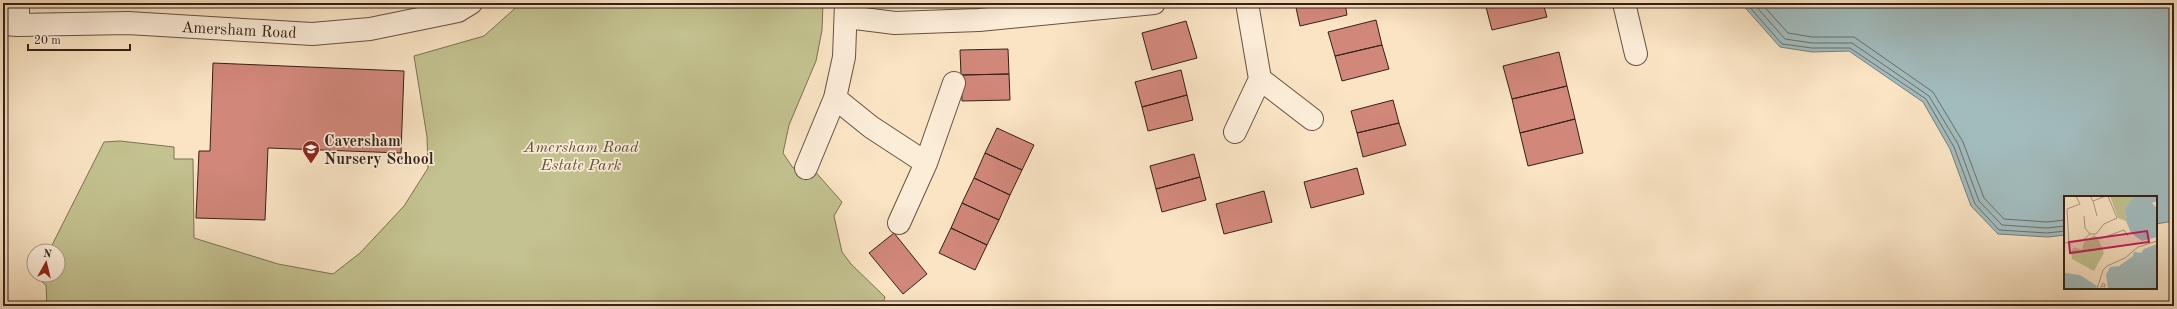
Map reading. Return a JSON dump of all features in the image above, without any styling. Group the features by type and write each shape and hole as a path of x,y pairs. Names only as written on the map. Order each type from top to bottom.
{"street":[{"path":"10,25 18,3"},
{"name":"Amersham Road","path":"10,25 128,23 312,34 370,28 458,11 471,3"},
{"path":"806,168 835,98 844,57 847,10 895,23 979,20 1154,3"},
{"path":"1235,132 1260,78 1247,3"},
{"path":"1624,3 1636,54"},
{"path":"1260,78 1312,119"},
{"path":"899,223 926,163 954,83"},
{"path":"835,98 871,127 926,163"}],"green space":[{"name":"Amersham Road Estate Park","path":"521,3 823,3 822,30 816,61 789,125 783,153 793,168 812,168 842,202 834,216 842,252 851,264 885,297 882,306 47,306 46,285 43,283 66,283 66,243 53,243 104,142 120,141 174,147 174,159 193,159 194,238 278,264 333,274 360,253 404,206 428,168 427,137 414,56 484,36"}],"water":[{"path":"1741,3 2174,3 2174,221 2157,224 2157,196 2064,196 2064,235 2048,237 1998,234 1971,206 1950,149 1923,102 1849,51 1812,52 1780,47"}],"building":[{"path":"1295,3 1345,3 1347,15 1300,26"},
{"path":"1485,3 1543,3 1547,17 1492,30"},
{"path":"1376,20 1382,45 1335,56 1328,32"},
{"path":"1186,21 1197,58 1152,70 1142,33"},
{"path":"1382,45 1389,69 1342,81 1335,56"},
{"path":"1008,49 1009,74 961,75 960,50"},
{"path":"1559,52 1567,86 1512,99 1503,66"},
{"path":"213,63 404,71 401,153 268,148 265,220 196,218 199,151 210,151"},
{"path":"1181,70 1187,95 1142,107 1135,82"},
{"path":"1009,74 1010,100 962,101 961,75"},
{"path":"1567,86 1575,119 1520,133 1512,99"},
{"path":"1187,95 1193,120 1148,131 1142,107"},
{"path":"1393,100 1399,123 1357,133 1351,111"},
{"path":"1575,119 1583,153 1528,166 1520,133"},
{"path":"1399,123 1406,145 1363,157 1357,133"},
{"path":"997,128 1034,145 1022,170 985,153"},
{"path":"985,153 1022,170 1010,195 974,178"},
{"path":"1194,154 1200,177 1156,189 1150,166"},
{"path":"1357,168 1364,194 1311,208 1304,182"},
{"path":"1200,177 1206,200 1162,212 1156,189"},
{"path":"974,178 1010,195 999,220 962,203"},
{"path":"1264,191 1272,222 1224,234 1216,204"},
{"path":"962,203 999,220 987,245 951,228"},
{"path":"951,228 987,245 975,270 939,253"},
{"path":"894,233 927,274 903,294 869,253"}],"place":[{"name":"Caversham Nursery School","path":"311,164"}]}
